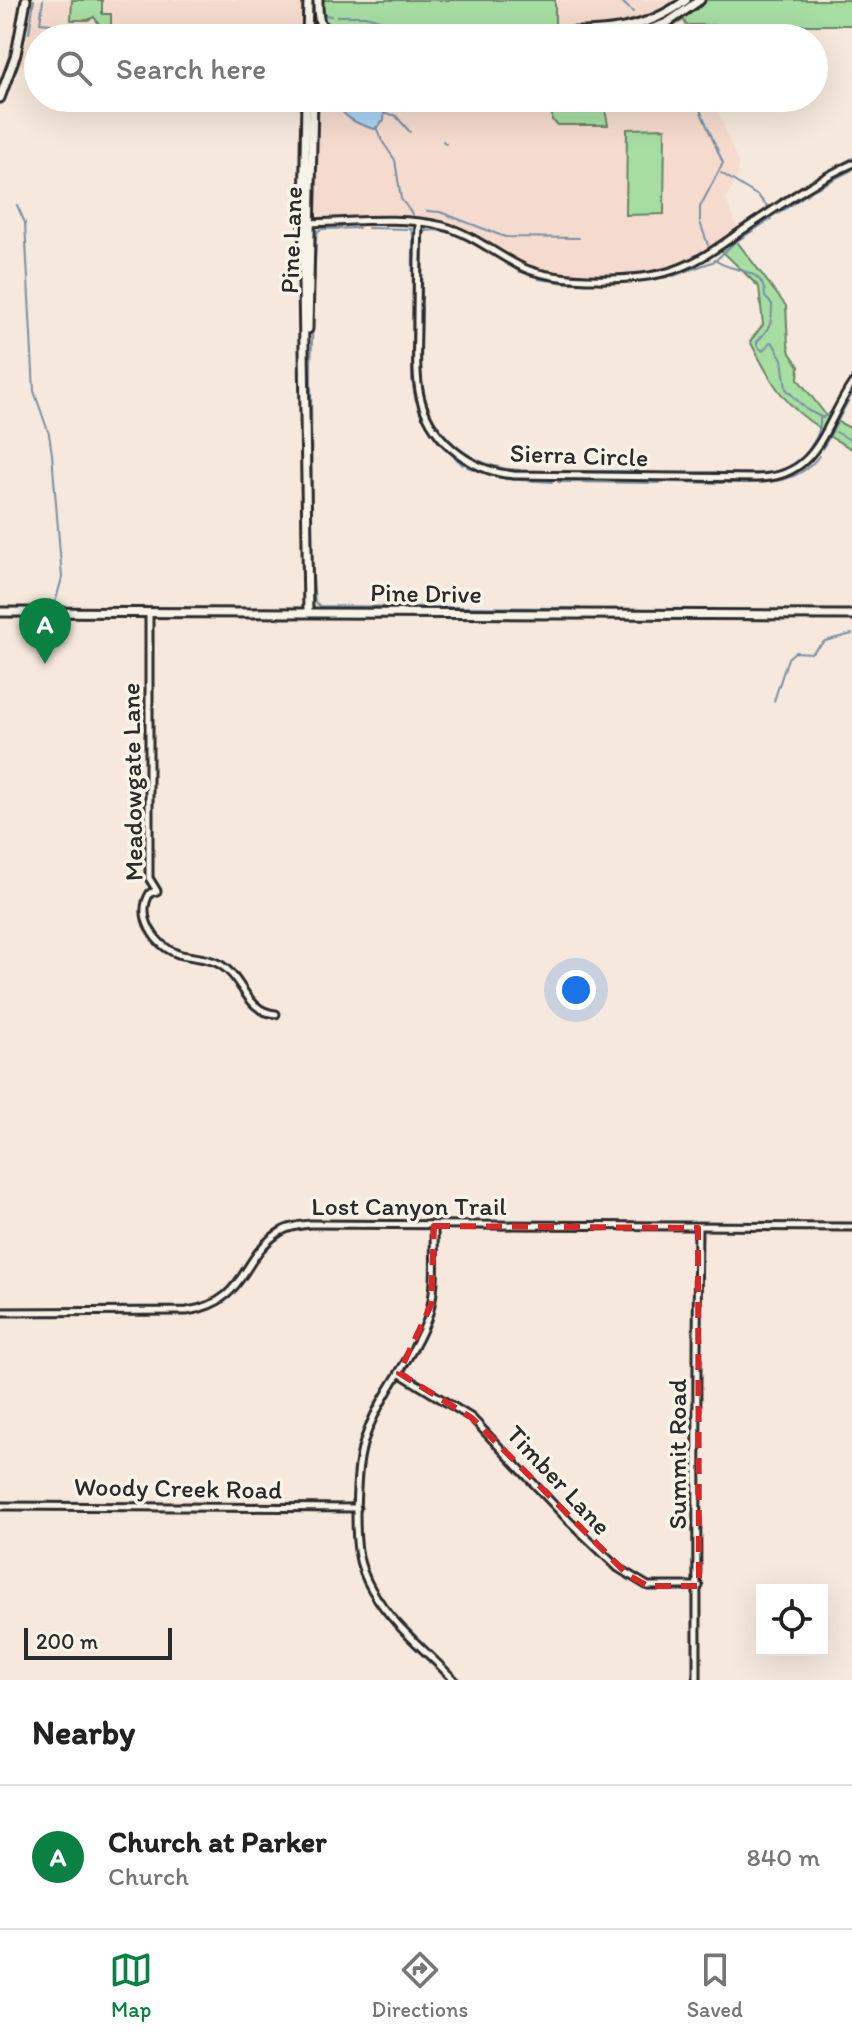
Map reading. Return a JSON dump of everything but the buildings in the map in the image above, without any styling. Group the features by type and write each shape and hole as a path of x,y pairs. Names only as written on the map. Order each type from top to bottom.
{"main road":[{"path":"0,98 17,51 26,0"},
{"path":"308,0 310,24"},
{"path":"313,24 316,0"},
{"path":"316,0 321,24"},
{"path":"642,24 657,19 686,0"},
{"path":"664,24 700,0"},
{"name":"Pine Lane","path":"306,112 308,612"},
{"name":"Pine Lane","path":"307,223 314,112"},
{"name":"Pine Drive","path":"0,612 852,615"}],"street":[{"path":"307,223 419,223 461,232 525,268 547,275 589,278 652,275 698,260 806,189 852,164"},
{"name":"Sierra Circle","path":"419,223 419,395 429,420 443,441 484,469 514,475 781,476 797,469 811,456 852,384"},
{"name":"Meadowgate Lane","path":"149,613 149,878 157,891 147,897 147,924 167,948 225,967 258,1009 276,1014"},
{"name":"Lost Canyon Trail","path":"0,1312 197,1310 214,1304 234,1289 282,1230 322,1223 852,1227"},
{"path":"434,1226 431,1305 420,1336 367,1430 358,1473 358,1557 372,1590 406,1634 454,1680"},
{"name":"Summit Road","path":"697,1680 699,1586 695,1463 698,1228"},
{"name":"Timber Lane","path":"399,1373 472,1418 618,1568 648,1586 699,1586"},
{"name":"Woody Creek Road","path":"0,1506 357,1508"}],"highlighted area":[{"path":"434,1226 698,1228 699,1586 648,1586 628,1575 472,1418 399,1373 431,1305"}],"shaded area":[{"path":"30,0 302,0 303,24 28,24"},
{"path":"320,0 681,0 646,19 624,24 333,24"},
{"path":"24,49 24,65 17,65"},
{"path":"317,112 718,112 738,164 737,177 726,199 738,230 686,262 663,270 566,275 550,273 523,264 470,233 449,225 421,220 323,219 315,209"}],"green space":[{"path":"72,0 102,0 102,14 111,14 111,24 99,24 94,17 71,20"},
{"path":"320,0 555,0 555,24 323,24"},
{"path":"704,0 852,0 852,25 686,24 684,20 670,24"},
{"path":"606,112 608,125 558,125 552,120 552,113"},
{"path":"665,128 664,214 626,215 627,129"},
{"path":"735,239 786,306 790,353 799,366 798,379 829,419 823,430 798,412 779,392 750,341 763,325 759,287 720,249"},
{"path":"835,420 852,429 852,449 827,435"}],"water":[{"path":"342,112 385,112 384,120 375,129 361,125"}],"waterway":[{"path":"30,24 34,0"},
{"path":"43,0 40,23 51,24"},
{"path":"620,0 633,12"},
{"path":"325,15 331,16"},
{"path":"337,16 365,16 380,20"},
{"path":"701,112 723,163 700,207 700,222 708,245"},
{"path":"384,114 395,115 410,132"},
{"path":"376,127 395,160 401,199 413,215"},
{"path":"443,141 446,144"},
{"path":"780,199 852,158"},
{"path":"778,214 813,190 852,170"},
{"path":"721,173 758,196 768,207"},
{"path":"17,205 25,223 34,391 49,434 52,454 62,578 55,603"},
{"path":"427,211 440,212 505,237 579,238"},
{"path":"673,276 715,261 734,243 771,219"},
{"path":"312,571 311,365 316,238 322,229 359,228"},
{"path":"368,228 412,229"},
{"path":"411,230 412,380 422,418"},
{"path":"422,299 423,234 426,230"},
{"path":"426,231 438,230 463,237 520,272"},
{"path":"715,260 760,280 765,297 772,304 772,311 771,322 757,346 763,351 770,342 773,343 782,359 786,389 807,410 823,418"},
{"path":"637,281 668,277"},
{"path":"538,279 566,283 611,282"},
{"path":"619,282 629,281"},
{"path":"422,307 420,358 423,388 435,421 445,435 470,456 502,468 520,470"},
{"path":"823,417 830,413 852,377"},
{"path":"822,449 852,394"},
{"path":"723,473 772,472 794,464 816,439 820,416"},
{"path":"426,424 439,443 463,465"},
{"path":"836,432 852,441"},
{"path":"728,483 789,478 810,466 819,456"},
{"path":"467,467 501,478"},
{"path":"558,471 637,471"},
{"path":"665,473 716,472"},
{"path":"505,479 552,482"},
{"path":"558,482 660,483"},
{"path":"666,482 723,483"},
{"path":"313,578 315,602 320,606 580,608"},
{"path":"774,701 788,658 795,652 811,653 825,641 852,634"}],"place":[{"name":"Church at Parker","path":"45,664"}]}
